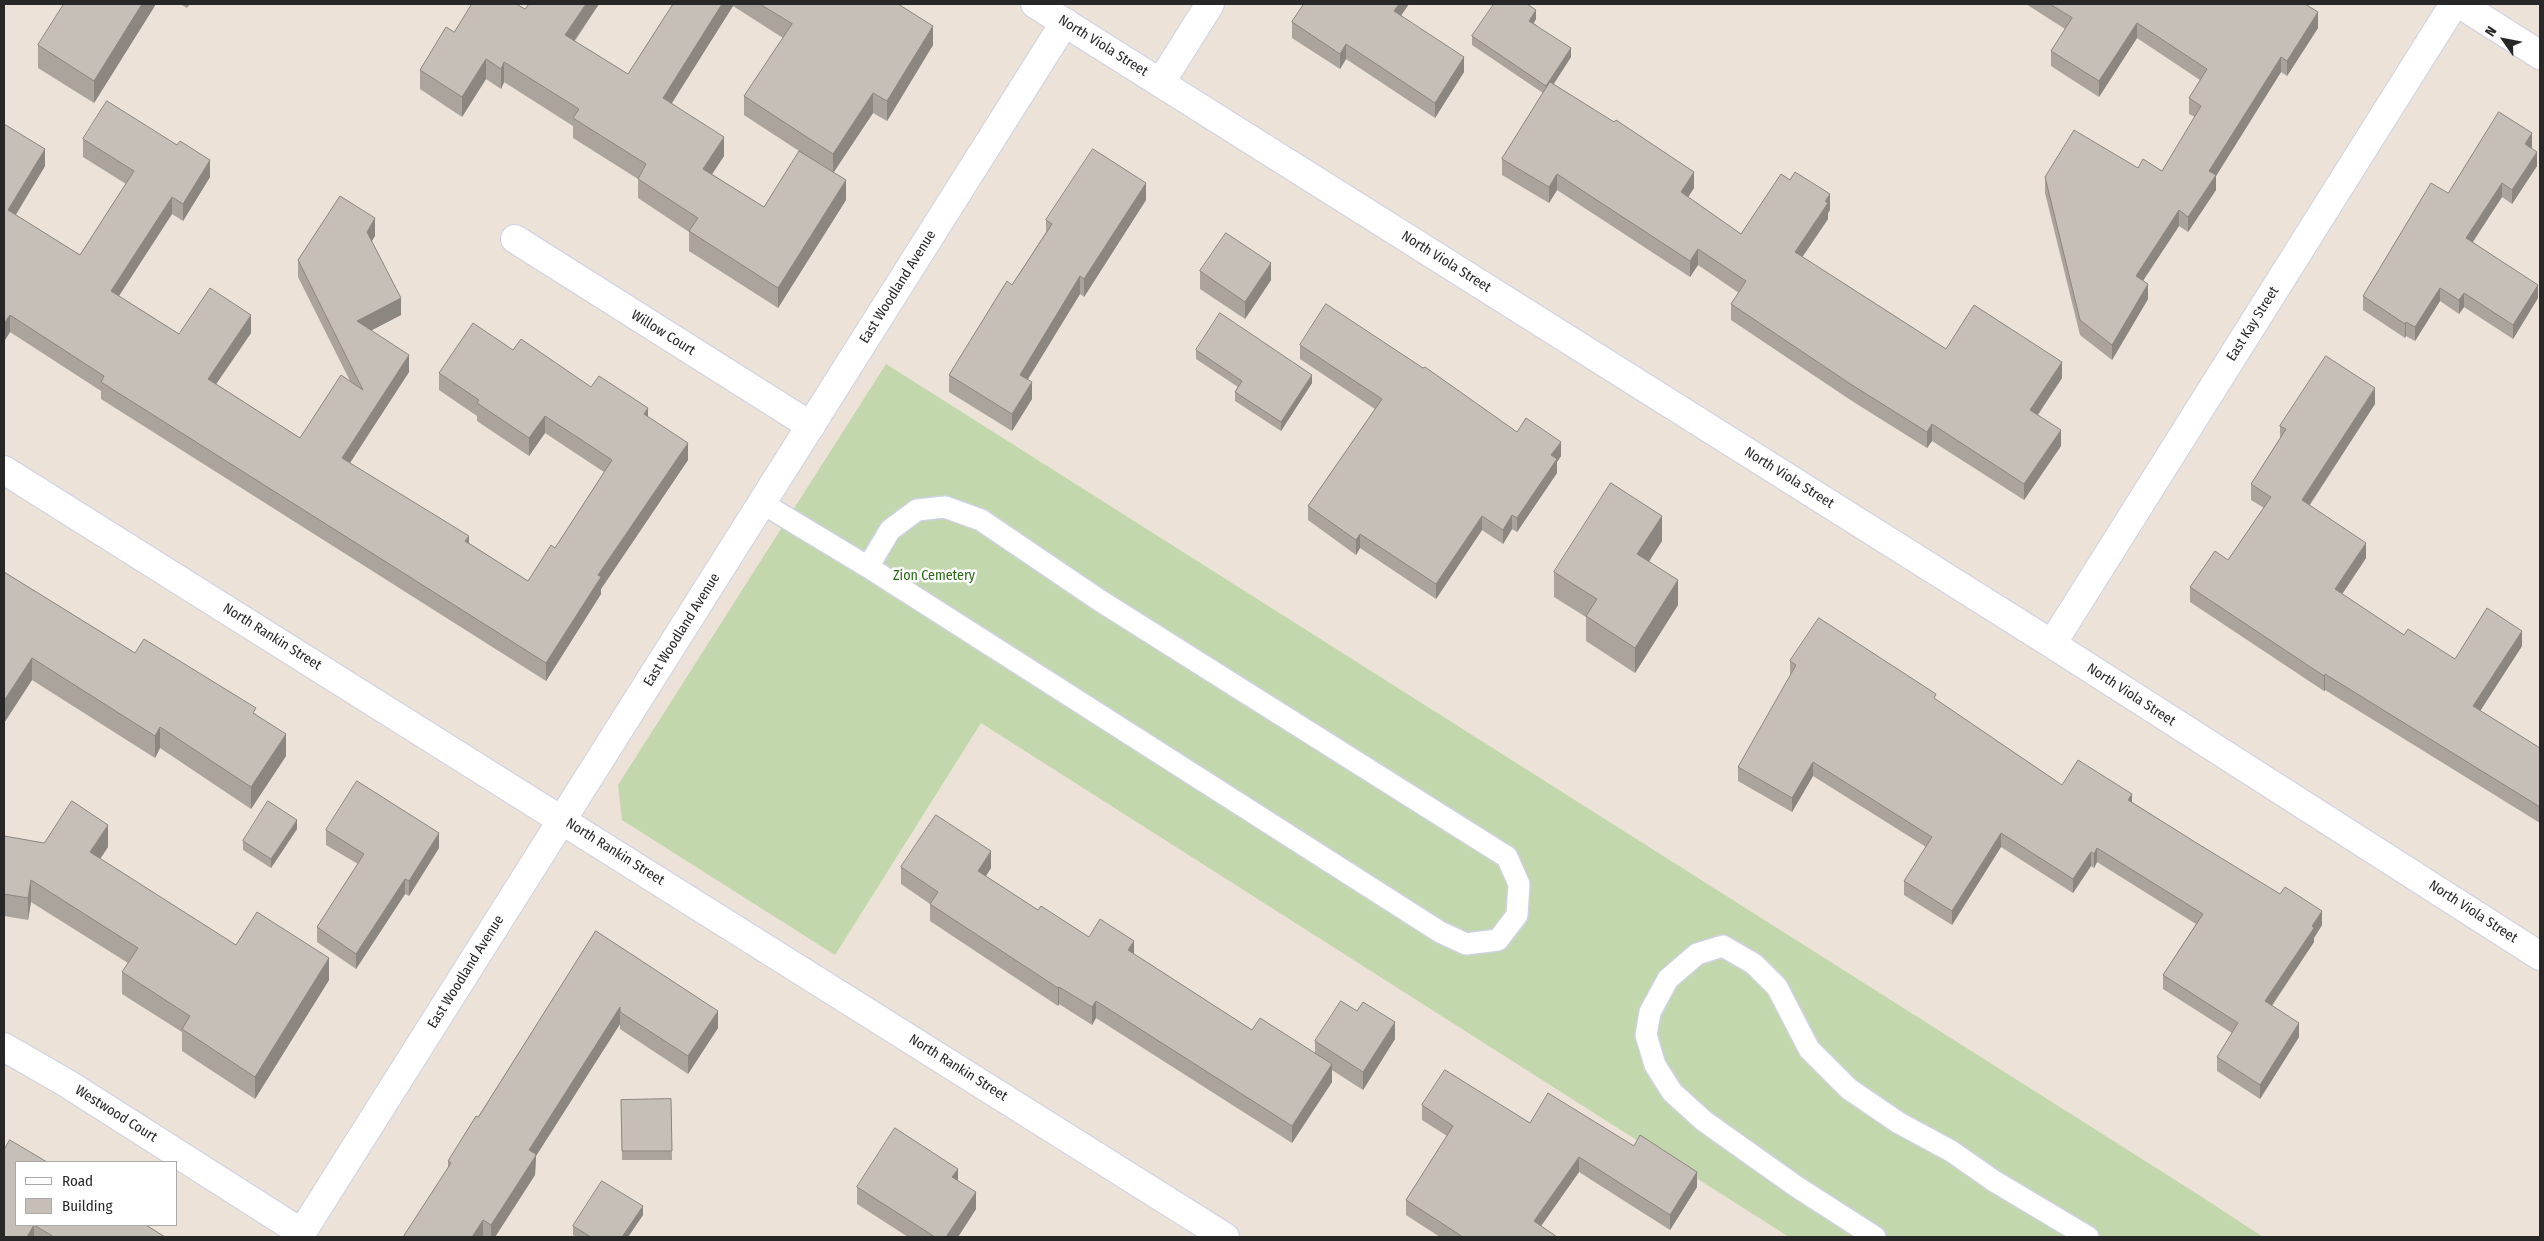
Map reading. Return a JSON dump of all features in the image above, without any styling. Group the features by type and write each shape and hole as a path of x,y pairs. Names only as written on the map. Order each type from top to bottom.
{"street":[{"name":"North Viola Street","path":"1035,4 2052,644 2540,956"},
{"path":"1160,82 1210,4"},
{"name":"East Kay Street","path":"2052,644 2454,4"},
{"path":"2460,4 2540,55"},
{"name":"East Woodland Avenue","path":"301,1235 1065,22"},
{"name":"Willow Court","path":"515,238 811,426"},
{"name":"North Rankin Street","path":"4,470 562,818 1225,1237"},
{"name":"Westwood Court","path":"4,1047 68,1084 301,1235"}],"lane":[{"path":"762,503 868,567 1440,932 1466,944 1498,940 1517,916 1519,884 1507,857 1099,600 981,520 944,507 917,510 890,530 868,567"},
{"path":"1875,1237 1704,1121 1672,1092 1655,1064 1646,1035 1650,1012 1668,980 1697,954 1723,946 1754,964 1777,987 1809,1049 1849,1089 1899,1122 1951,1151 1994,1181 2088,1237"}],"green space":[{"name":"Zion Cemetery","path":"886,364 2263,1237 1789,1237 981,723 835,955 622,820 618,785"}],"building":[{"path":"64,4 142,4 94,81 38,45"},
{"path":"472,4 516,4 525,9 529,4 586,4 565,35 628,74 673,4 722,4 663,98 724,137 703,169 764,207 799,151 846,180 778,288 689,231 698,218 638,179 646,164 573,118 579,109 504,62 501,69 486,59 462,97 420,70 446,27 454,32"},
{"path":"760,4 898,4 933,26 887,101 873,93 833,154 744,96 792,24"},
{"path":"1304,4 1399,4 1394,11 1464,57 1435,103 1346,44 1340,54 1292,22"},
{"path":"1494,4 1527,4 1536,10 1529,21 1571,48 1546,86 1472,36"},
{"path":"2050,4 2305,4 2318,12 2287,61 2281,57 2209,171 2216,175 2188,217 2179,210 2136,276 2148,284 2112,345 2080,320 2045,177 2074,130 2138,168 2143,159 2162,171 2201,106 2189,98 2207,69 2137,23 2099,81 2051,51 2072,18"},
{"path":"1550,82 1614,122 1616,120 1694,172 1681,192 1741,234 1781,174 1790,180 1795,172 1830,194 1825,201 1828,203 1795,252 1946,349 1974,305 2062,362 2030,410 2061,430 2024,484 1932,424 1927,432 1852,385 1731,304 1746,281 1698,249 1690,261 1557,174 1549,187 1502,159"},
{"path":"107,101 177,145 180,141 210,160 183,204 172,197 111,291 179,334 210,288 251,315 208,379 300,438 341,375 363,390 298,260 340,196 375,218 367,232 401,298 357,321 409,355 342,458 469,536 465,541 528,581 551,545 555,548 612,460 545,416 529,438 477,403 479,400 439,373 473,323 513,350 521,339 591,387 599,376 648,408 644,414 688,443 598,575 601,577 546,663 101,382 104,376 10,315 4,322 4,124 45,149 8,210 80,255 134,171 83,139"},
{"path":"2499,112 2532,133 2525,144 2537,152 2512,190 2502,183 2466,238 2538,285 2513,325 2464,293 2459,300 2440,288 2415,327 2406,322 2405,324 2363,296 2431,183 2448,193"},
{"path":"1093,149 1146,183 1084,279 1080,276 1020,375 1032,382 1012,414 949,375 1007,281 1012,285 1052,224 1046,220"},
{"path":"1226,233 1271,263 1245,302 1200,271"},
{"path":"1326,304 1423,368 1425,367 1517,432 1526,418 1561,442 1551,455 1557,459 1517,518 1512,515 1503,530 1482,516 1436,584 1360,534 1356,540 1308,506 1382,399 1300,345"},
{"path":"1220,313 1312,375 1281,422 1235,392 1242,381 1196,350"},
{"path":"2326,356 2375,388 2302,500 2366,543 2335,589 2404,635 2408,629 2455,659 2487,608 2522,631 2473,706 2540,748 2540,807 2325,674 2324,676 2190,587 2215,551 2228,560 2271,497 2251,484 2286,429 2280,426"},
{"path":"1611,483 1662,516 1637,554 1678,580 1635,648 1586,616 1597,599 1554,572"},
{"path":"4,572 135,653 144,639 256,708 253,713 286,734 251,787 160,727 155,736 32,658 4,701"},
{"path":"1819,618 1936,694 1934,698 2062,785 2078,760 2132,794 2128,800 2195,842 2280,894 2285,887 2322,911 2312,926 2314,928 2265,1001 2299,1023 2260,1085 2217,1057 2238,1023 2163,975 2203,914 2097,848 2094,854 2091,852 2073,879 2001,833 1952,911 1904,881 1932,837 1813,762 1792,798 1738,767 1796,665 1790,661"},
{"path":"357,781 439,833 409,881 405,879 356,954 317,927 364,854 326,830"},
{"path":"72,801 108,825 90,852 236,945 257,912 329,958 255,1077 182,1029 190,1016 122,972 138,948 31,880 28,898 4,894 4,836 44,843"},
{"path":"268,801 297,820 271,859 243,841"},
{"path":"936,815 991,851 978,871 1038,910 1041,906 1089,937 1100,919 1134,941 1128,950 1252,1030 1260,1018 1332,1064 1292,1126 1096,1001 1092,1007 1058,988 930,904 938,892 901,867"},
{"path":"596,931 718,1011 688,1056 620,1012 620,1007 529,1150 536,1154 535,1157 491,1225 483,1220 472,1237 403,1237 451,1163 448,1161 476,1116 478,1117"},
{"path":"1341,1001 1357,1011 1363,1002 1395,1022 1363,1072 1315,1041"},
{"path":"1445,1070 1530,1123 1548,1093 1634,1146 1640,1135 1697,1172 1670,1215 1579,1157 1534,1221 1557,1237 1463,1237 1406,1200 1453,1126 1422,1105"},
{"path":"671,1099 672,1151 622,1151 621,1100"},
{"path":"895,1128 958,1169 952,1177 976,1192 946,1237 935,1237 857,1187"},
{"path":"10,1140 45,1161 15,1161 15,1226 33,1226 27,1237 4,1237 4,1150"},
{"path":"602,1181 643,1206 622,1237 591,1237 573,1226"},
{"path":"36,1226 148,1226 165,1237 54,1237"}]}
